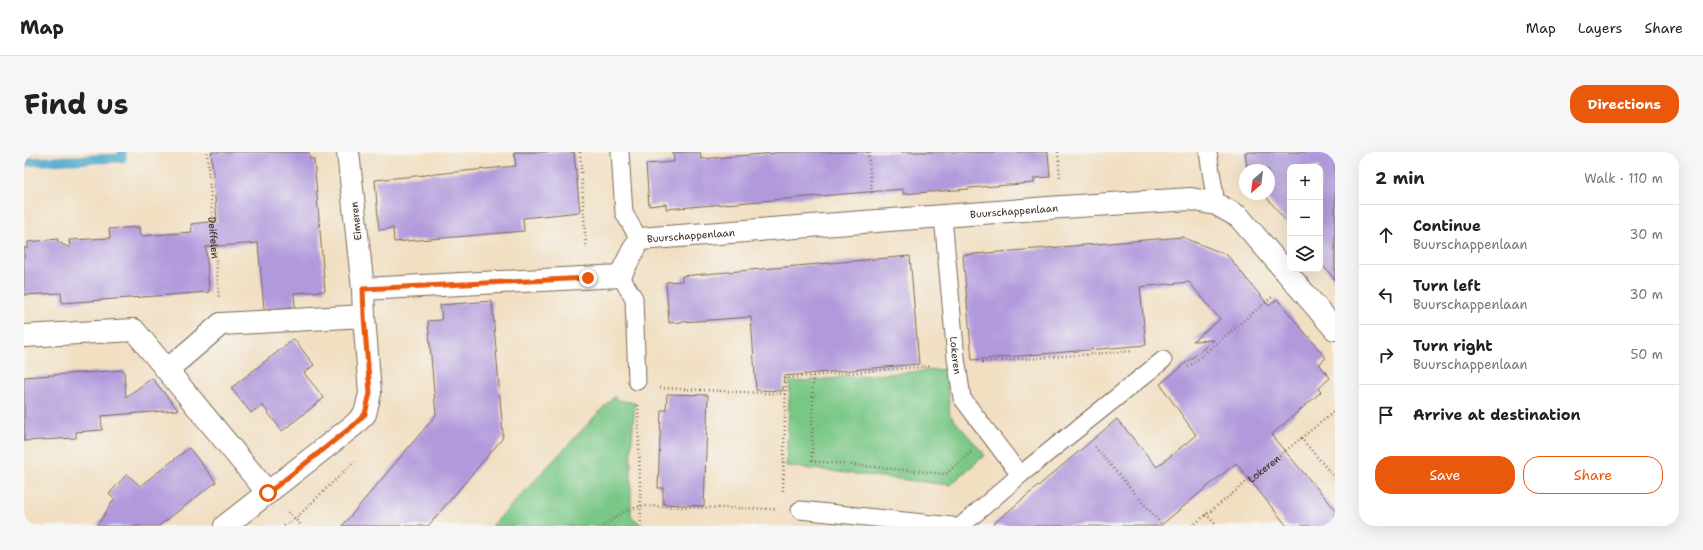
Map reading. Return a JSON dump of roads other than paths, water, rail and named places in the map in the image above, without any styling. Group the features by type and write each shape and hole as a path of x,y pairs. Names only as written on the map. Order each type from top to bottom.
{"street":[{"name":"Eimeren","path":"348,152 363,289"},
{"name":"Buurschappenlaan","path":"620,276 639,239 1062,207 1191,199 1216,204 1239,218 1335,329"},
{"path":"225,526 354,425 365,414 370,393 363,289 620,276"},
{"path":"167,370 221,324 364,316"},
{"path":"24,336 134,330 268,493"}],"lane":[{"name":"Buurschappenlaan","path":"620,152 624,213 639,239"},
{"path":"1208,152 1216,204"},
{"name":"Lokeren","path":"943,217 957,364 962,398 1020,475"},
{"path":"620,276 634,298 637,384"},
{"path":"961,526 1020,475 1163,360"},
{"path":"800,510 952,526"}],"waterway":[{"path":"24,162 122,158 122,152"}]}
